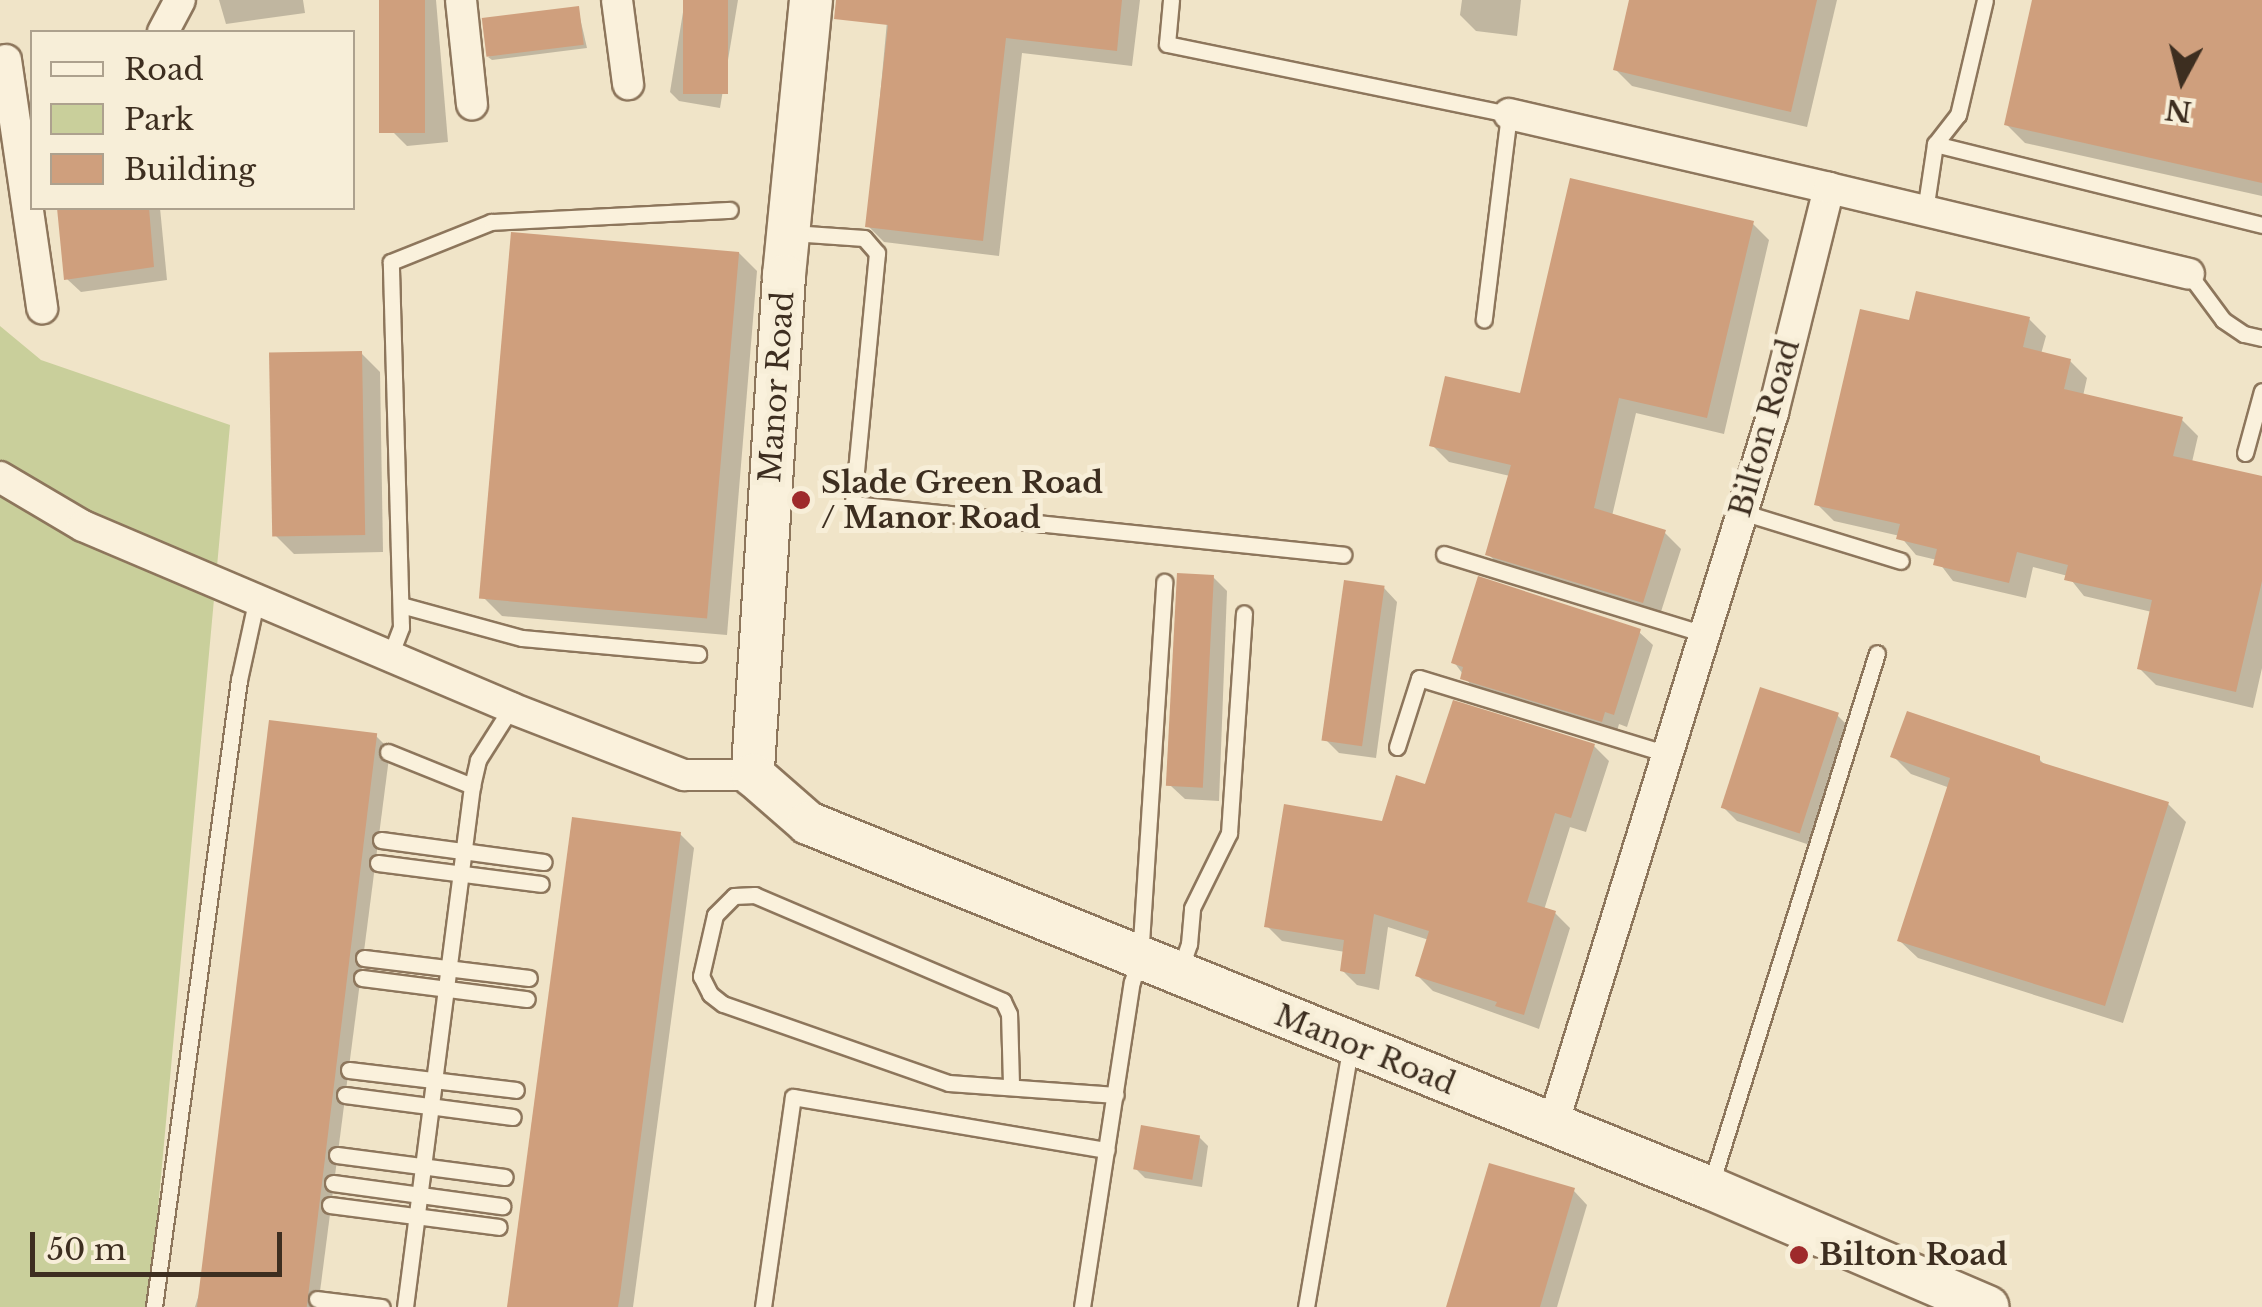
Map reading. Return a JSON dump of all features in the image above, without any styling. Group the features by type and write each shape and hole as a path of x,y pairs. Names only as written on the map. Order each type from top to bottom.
{"street":[{"path":"164,30 180,0"},
{"path":"461,0 472,104"},
{"path":"617,0 628,84"},
{"name":"Manor Road","path":"812,0 788,233 753,775 808,823 1710,1188 1988,1307"},
{"path":"6,60 22,109 30,189"},
{"path":"1509,114 2190,274"},
{"name":"Bilton Road","path":"1553,1124 1773,413 1829,188"},
{"path":"32,210 42,308"},
{"path":"0,477 83,526 512,708 684,775 753,775"}],"lane":[{"path":"1171,0 1166,44 1509,114 1484,320"},
{"path":"1924,211 1935,144 1958,115 1985,0"},
{"path":"1935,144 2262,225"},
{"path":"390,656 401,627 391,262 491,222 730,210"},
{"path":"788,233 864,238 878,253 853,504 1343,555"},
{"path":"2190,274 2224,320 2244,334 2262,338"},
{"path":"2245,453 2262,391"},
{"path":"1742,512 1901,561"},
{"path":"1444,554 1704,634"},
{"path":"1082,1307 1116,1094 1159,966 1164,582"},
{"path":"154,1307 239,680 256,602"},
{"path":"401,605 522,638 698,654"},
{"path":"1159,966 1189,944 1192,908 1229,833 1244,614"},
{"path":"1710,1188 1877,653"},
{"path":"1397,747 1419,678 1667,754"},
{"path":"405,1307 472,786 478,760 512,708"},
{"path":"388,752 472,786"},
{"path":"381,840 544,862"},
{"path":"378,862 541,884"},
{"path":"1011,1084 1010,1014 1003,1001 755,895 734,896 715,915 701,976 710,994 722,1004 949,1082 1116,1094"},
{"path":"364,958 529,978"},
{"path":"362,978 527,1000"},
{"path":"1306,1307 1351,1045"},
{"path":"349,1070 516,1090"},
{"path":"345,1095 512,1117"},
{"path":"763,1307 793,1097 1107,1150"},
{"path":"337,1155 505,1178"},
{"path":"333,1184 502,1206"},
{"path":"330,1205 499,1227"},
{"path":"317,1299 382,1307"}],"green space":[{"path":"0,326 41,360 230,425 149,1307 0,1307"}],"building":[{"path":"379,0 425,0 425,133 379,133"},
{"path":"683,0 728,0 728,94 683,94"},
{"path":"836,0 1122,0 1117,51 1006,38 983,241 865,227 888,25 834,19"},
{"path":"1629,0 1817,0 1791,112 1613,70"},
{"path":"2032,0 2262,0 2262,183 2004,125"},
{"path":"579,6 584,45 486,57 482,18"},
{"path":"1570,178 1754,221 1707,418 1619,398 1594,508 1666,530 1643,603 1485,555 1511,465 1429,446 1445,376 1520,393"},
{"path":"57,210 149,210 154,267 64,280"},
{"path":"511,232 739,252 707,619 479,599"},
{"path":"1916,291 2030,317 2023,347 2071,359 2064,389 2183,417 2173,456 2262,476 2262,581 2236,692 2137,669 2152,600 2064,580 2068,565 2017,552 2009,583 1933,565 1937,549 1896,539 1900,524 1814,505 1860,309 1909,320"},
{"path":"362,351 365,535 272,537 269,353"},
{"path":"1177,573 1214,575 1203,788 1166,786"},
{"path":"1478,576 1641,629 1614,715 1605,712 1602,722 1460,679 1463,667 1451,663"},
{"path":"1344,580 1385,586 1362,746 1321,740"},
{"path":"1760,687 1839,713 1800,833 1721,808"},
{"path":"1453,700 1595,744 1571,818 1555,813 1527,902 1556,911 1524,1015 1495,1006 1497,1002 1415,976 1429,931 1374,914 1365,974 1353,974 1340,971 1344,940 1264,927 1284,804 1382,821 1396,775 1425,784"},
{"path":"1907,711 2040,756 2040,762 2169,802 2105,1006 1897,941 1950,778 1890,757"},
{"path":"269,720 377,733 307,1307 197,1307"},
{"path":"572,817 681,832 620,1295 618,1307 507,1307"},
{"path":"1141,1125 1200,1135 1192,1180 1133,1169"},
{"path":"1489,1163 1575,1188 1540,1307 1446,1307"}],"place":[{"name":"Slade Green Road / Manor Road","path":"801,500"},
{"name":"Bilton Road","path":"1799,1255"}]}
